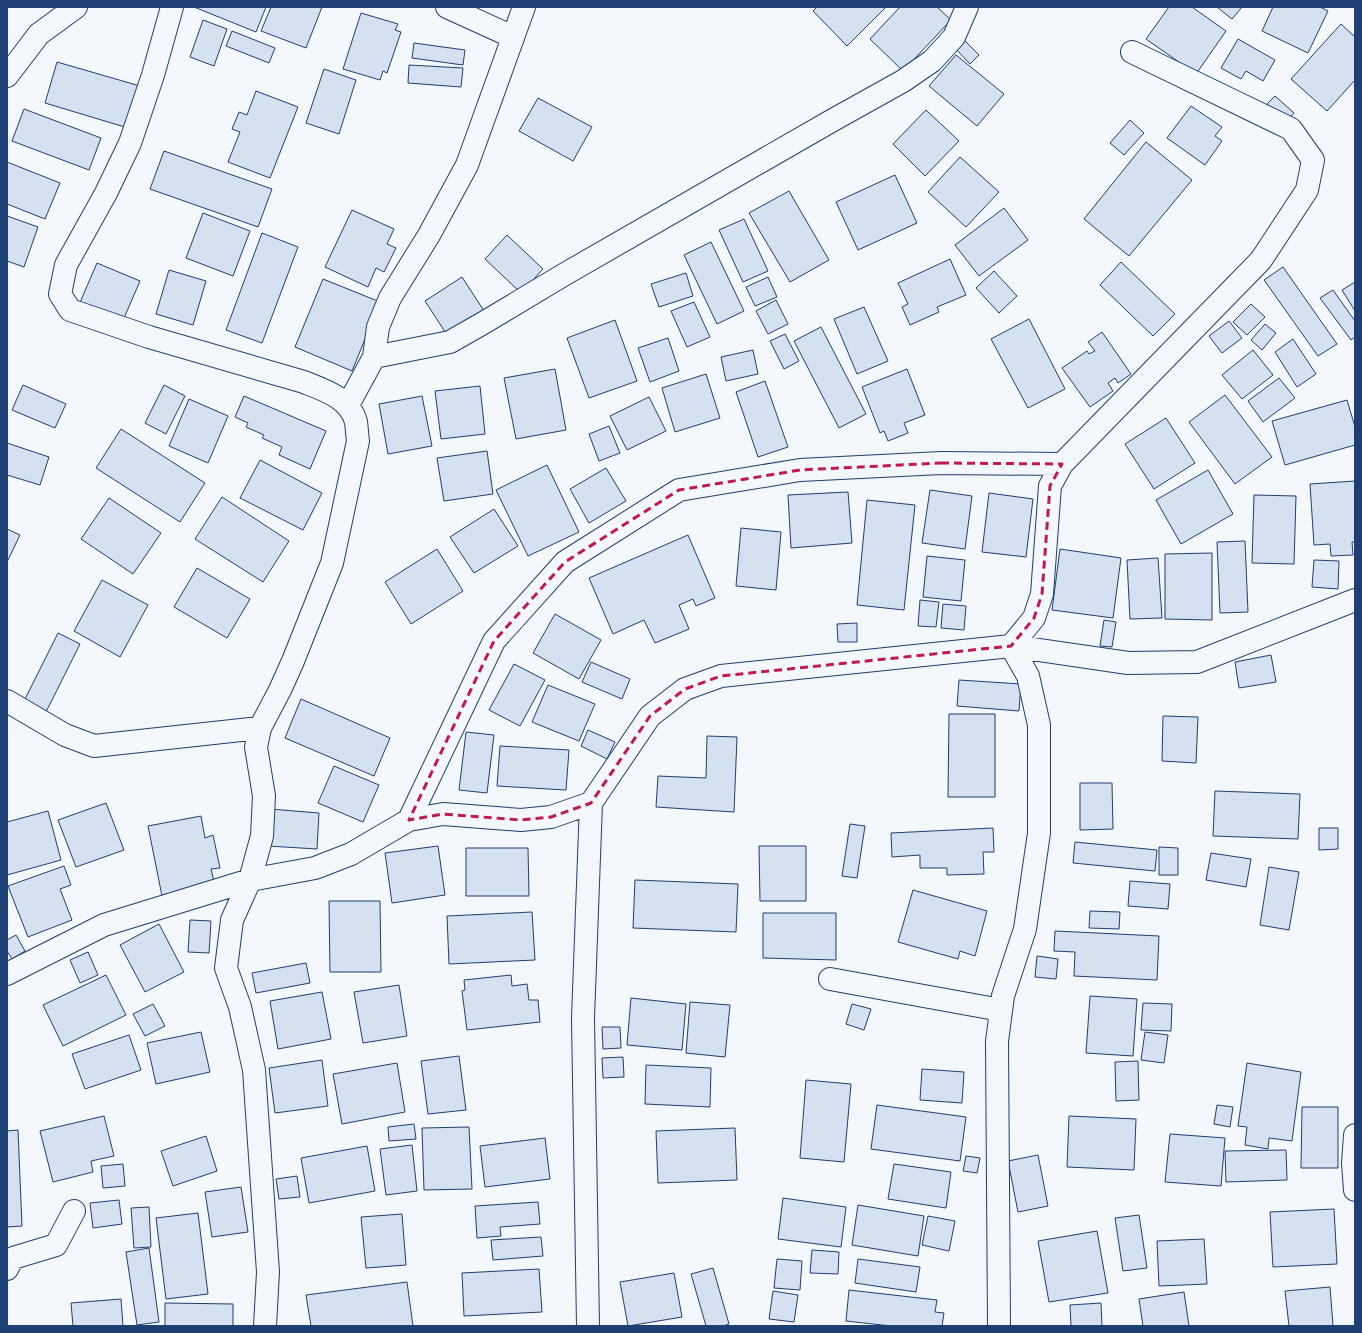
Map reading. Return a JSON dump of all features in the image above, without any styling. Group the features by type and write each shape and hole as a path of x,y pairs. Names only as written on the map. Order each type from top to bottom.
{"street":[{"path":"7,76 39,34 76,7"},
{"path":"172,7 153,75 130,143 106,193 66,265 60,294 70,310 149,336 304,382 329,392 348,405 356,421 358,441 332,563 293,661 260,728 256,747 264,796 262,836 250,880 232,920 226,968 240,1007 254,1070 268,1272 265,1326"},
{"path":"447,7 513,36"},
{"path":"348,405 374,357 378,327 390,298 429,235 467,165 524,7"},
{"path":"374,357 450,342 486,322 564,274 903,81 932,61 954,37 967,7"},
{"path":"1011,646 1034,618 1042,594 1050,486 1062,464 1261,260 1307,190 1313,160 1291,129 1132,52"},
{"path":"409,820 494,641 565,562 679,490 800,470 941,462 1062,464"},
{"path":"588,1326 583,1018 591,803 650,716 685,689 721,676 1011,646 1128,663 1197,662 1355,600"},
{"path":"1000,1326 997,1041 1003,996 1025,929 1039,833 1039,725 1028,676 1011,646"},
{"path":"7,701 65,735 94,746 260,728"},
{"path":"7,974 104,924 250,880 314,868 351,854 409,820 443,814 522,820 551,817 591,803"},
{"path":"830,979 1001,1010"},
{"path":"1355,1135 1353,1163 1355,1190"},
{"path":"7,1269 13,1258 56,1245 74,1211"}],"highlighted area":[{"path":"941,463 1062,464 1050,486 1042,594 1034,618 1011,646 721,676 685,689 650,716 591,803 551,817 521,820 443,814 409,820 494,641 565,562 679,490 800,470"}],"building":[{"path":"194,7 266,7 256,32"},
{"path":"271,7 322,7 306,48 261,31"},
{"path":"817,7 886,7 847,46 813,11"},
{"path":"900,7 937,7 951,20 903,71 870,39"},
{"path":"1169,7 1192,7 1226,31 1196,74 1146,39"},
{"path":"1217,7 1242,7 1232,19"},
{"path":"1273,7 1320,7 1328,11 1308,53 1262,31"},
{"path":"361,13 398,24 395,30 401,32 387,73 383,71 380,80 343,69"},
{"path":"203,20 227,29 214,66 190,57"},
{"path":"1341,24 1355,37 1355,80 1327,111 1291,79"},
{"path":"232,31 275,48 269,63 226,46"},
{"path":"1238,39 1275,60 1263,81 1246,71 1241,79 1221,68"},
{"path":"965,41 979,55 970,64 956,49"},
{"path":"414,43 465,50 463,65 412,58"},
{"path":"956,55 1004,94 977,126 929,86"},
{"path":"57,62 140,86 128,128 45,103"},
{"path":"409,65 463,68 461,87 408,83"},
{"path":"324,69 356,80 339,134 306,123"},
{"path":"256,91 298,107 270,178 228,162 240,132 232,129 239,112 247,115"},
{"path":"1275,96 1294,113 1286,122 1267,104"},
{"path":"538,98 592,127 573,161 519,131"},
{"path":"1191,106 1222,127 1215,136 1222,141 1205,165 1167,138"},
{"path":"24,109 101,138 89,170 12,141"},
{"path":"926,110 959,141 925,176 893,144"},
{"path":"1130,120 1144,133 1124,155 1110,143"},
{"path":"1146,142 1192,180 1129,256 1084,219"},
{"path":"164,151 272,189 258,227 150,189"},
{"path":"960,157 999,192 966,227 928,192"},
{"path":"7,162 60,183 45,219 7,204"},
{"path":"895,175 917,223 858,250 836,202"},
{"path":"789,191 829,260 790,282 749,213"},
{"path":"1004,208 1028,240 979,276 955,245"},
{"path":"352,210 394,229 387,244 396,248 384,272 376,268 368,287 325,267"},
{"path":"203,213 250,231 233,276 186,258"},
{"path":"7,216 38,227 24,267 7,261"},
{"path":"744,219 768,271 743,282 719,230"},
{"path":"262,233 298,247 262,343 226,330"},
{"path":"507,235 543,269 521,293 485,259"},
{"path":"711,242 744,311 717,324 684,255"},
{"path":"950,259 966,295 937,307 939,312 910,325 902,307 908,304 898,283"},
{"path":"1121,262 1175,314 1153,336 1100,285"},
{"path":"97,263 140,281 121,325 78,307"},
{"path":"1283,267 1337,344 1318,356 1264,280"},
{"path":"169,270 206,281 193,325 156,314"},
{"path":"994,271 1017,296 999,313 976,288"},
{"path":"686,273 693,296 659,307 651,284"},
{"path":"462,277 486,314 449,338 425,301"},
{"path":"768,277 777,297 755,306 746,287"},
{"path":"323,279 380,302 352,371 295,347"},
{"path":"1355,282 1355,311 1342,290"},
{"path":"1333,290 1355,321 1355,337 1351,340 1320,298"},
{"path":"776,300 788,324 768,334 756,311"},
{"path":"694,302 710,337 687,347 671,311"},
{"path":"1251,304 1265,317 1247,335 1233,322"},
{"path":"864,307 888,361 857,374 834,319"},
{"path":"1029,319 1065,389 1028,408 991,339"},
{"path":"615,320 637,381 589,398 567,338"},
{"path":"1229,321 1242,338 1222,353 1209,336"},
{"path":"1265,324 1276,333 1262,350 1251,340"},
{"path":"821,327 866,414 839,428 794,341"},
{"path":"1102,332 1131,374 1118,383 1115,378 1108,383 1113,391 1090,407 1062,368 1087,351 1089,354 1095,351 1088,342"},
{"path":"785,334 799,361 784,369 770,341"},
{"path":"668,338 679,371 650,382 638,348"},
{"path":"1293,339 1316,374 1297,387 1275,352"},
{"path":"753,350 758,374 726,381 721,357"},
{"path":"1253,350 1273,375 1242,399 1222,375"},
{"path":"555,369 566,430 516,439 504,378"},
{"path":"907,369 925,415 904,423 908,433 888,441 884,431 880,433 862,387"},
{"path":"706,374 720,418 675,432 662,388"},
{"path":"1279,378 1295,398 1263,422 1248,401"},
{"path":"765,381 788,447 758,457 736,392"},
{"path":"23,385 66,404 55,428 12,410"},
{"path":"164,385 185,396 166,434 145,423"},
{"path":"480,386 485,434 441,439 435,391"},
{"path":"1225,395 1272,457 1235,484 1189,422"},
{"path":"244,396 326,431 310,469 279,455 282,447 262,438 264,435 246,427 248,423 235,417"},
{"path":"422,396 432,446 388,454 379,404"},
{"path":"649,397 666,431 627,450 610,416"},
{"path":"189,399 228,416 208,463 169,446"},
{"path":"1347,400 1355,427 1355,445 1285,465 1272,421"},
{"path":"1166,418 1195,463 1154,489 1125,444"},
{"path":"609,426 620,453 599,461 589,434"},
{"path":"121,429 205,483 180,522 96,468"},
{"path":"7,443 49,457 40,485 7,475"},
{"path":"487,451 493,494 444,501 437,458"},
{"path":"260,460 322,493 303,530 240,498"},
{"path":"547,465 579,532 528,556 496,490"},
{"path":"606,468 626,501 589,523 570,489"},
{"path":"1208,470 1233,514 1181,544 1156,500"},
{"path":"1355,481 1355,542 1352,542 1353,555 1331,556 1330,544 1314,545 1310,484"},
{"path":"930,490 972,496 965,549 922,543"},
{"path":"848,492 852,543 791,548 788,495"},
{"path":"989,493 1033,499 1026,557 982,552"},
{"path":"1254,495 1296,496 1294,564 1252,563"},
{"path":"222,497 289,541 263,582 195,539"},
{"path":"109,498 161,533 133,574 81,539"},
{"path":"867,500 915,505 904,610 857,605"},
{"path":"494,509 518,546 474,573 450,537"},
{"path":"741,528 781,532 776,590 736,586"},
{"path":"7,529 20,535 7,562"},
{"path":"688,535 715,598 696,606 693,599 679,605 689,629 655,643 644,620 613,634 589,578"},
{"path":"1245,541 1248,612 1220,613 1217,542"},
{"path":"437,549 463,591 411,624 385,582"},
{"path":"1060,549 1121,558 1113,618 1052,610"},
{"path":"1212,553 1212,620 1165,619 1165,554"},
{"path":"927,556 965,560 961,601 923,597"},
{"path":"1158,558 1162,618 1130,619 1127,560"},
{"path":"1314,560 1339,561 1338,589 1312,587"},
{"path":"197,568 250,599 227,638 174,607"},
{"path":"102,580 148,605 120,657 74,631"},
{"path":"920,600 939,602 936,627 918,626"},
{"path":"943,604 966,606 964,630 941,628"},
{"path":"555,614 601,640 579,679 533,653"},
{"path":"1104,620 1116,622 1112,647 1100,646"},
{"path":"857,623 857,642 838,642 837,624"},
{"path":"58,633 80,644 46,712 24,701"},
{"path":"1271,655 1276,682 1239,688 1235,662"},
{"path":"591,662 630,679 622,699 582,682"},
{"path":"514,664 545,680 520,726 489,710"},
{"path":"959,680 1021,684 1019,711 957,706"},
{"path":"548,685 595,704 579,741 532,722"},
{"path":"301,699 390,738 374,776 285,738"},
{"path":"949,714 995,714 995,797 948,797"},
{"path":"1163,716 1198,717 1196,763 1162,761"},
{"path":"588,730 615,742 607,759 581,746"},
{"path":"466,732 494,735 487,793 459,790"},
{"path":"707,736 737,737 734,812 656,807 658,776 706,778"},
{"path":"500,746 569,750 566,790 497,786"},
{"path":"334,766 379,785 363,822 318,803"},
{"path":"1080,783 1112,783 1113,829 1080,830"},
{"path":"1215,791 1300,794 1298,839 1213,836"},
{"path":"106,803 124,850 76,867 58,820"},
{"path":"270,809 319,813 317,849 268,846"},
{"path":"48,811 61,860 7,875 7,822"},
{"path":"201,816 205,838 213,835 220,868 211,869 215,886 162,896 148,826"},
{"path":"850,824 865,826 857,878 842,876"},
{"path":"993,828 994,852 983,852 984,874 947,875 947,868 920,868 920,855 892,857 891,833"},
{"path":"1319,828 1338,828 1338,849 1319,850"},
{"path":"1075,842 1157,850 1155,871 1073,863"},
{"path":"438,846 445,895 392,903 385,853"},
{"path":"759,846 806,846 806,901 760,901"},
{"path":"1159,847 1178,848 1178,875 1159,875"},
{"path":"466,848 528,848 529,896 466,896"},
{"path":"1211,853 1251,859 1246,887 1206,880"},
{"path":"64,866 71,885 60,889 72,920 28,937 8,886"},
{"path":"1269,867 1299,872 1289,930 1260,925"},
{"path":"635,880 738,884 736,932 633,928"},
{"path":"1130,881 1170,884 1168,909 1128,906"},
{"path":"913,890 987,911 975,956 960,951 958,959 898,942"},
{"path":"329,901 380,901 381,972 330,972"},
{"path":"1090,911 1120,912 1119,929 1089,928"},
{"path":"532,912 535,960 449,964 447,916"},
{"path":"763,913 836,913 836,960 763,958"},
{"path":"190,920 211,921 209,953 188,952"},
{"path":"159,924 184,972 145,992 120,945"},
{"path":"1055,931 1159,936 1157,980 1074,976 1075,952 1054,951"},
{"path":"16,935 25,951 12,959 7,951 7,940"},
{"path":"88,952 98,975 80,983 70,960"},
{"path":"1037,956 1058,959 1056,979 1035,977"},
{"path":"306,963 310,983 256,993 252,973"},
{"path":"106,975 126,1015 63,1046 43,1005"},
{"path":"511,975 512,986 527,984 529,1000 538,1000 540,1022 467,1030 462,991 465,990 464,980"},
{"path":"399,985 407,1036 363,1043 354,992"},
{"path":"322,992 331,1039 278,1049 270,1001"},
{"path":"1090,996 1137,999 1133,1056 1086,1053"},
{"path":"631,998 686,1004 682,1050 627,1045"},
{"path":"690,1002 730,1005 725,1057 686,1053"},
{"path":"1143,1003 1172,1004 1171,1031 1141,1030"},
{"path":"153,1004 165,1026 145,1036 133,1014"},
{"path":"852,1004 871,1009 864,1030 846,1024"},
{"path":"602,1027 620,1027 621,1048 603,1049"},
{"path":"201,1032 210,1072 156,1084 147,1043"},
{"path":"1145,1032 1168,1035 1164,1063 1141,1060"},
{"path":"129,1035 141,1070 85,1089 72,1054"},
{"path":"459,1056 466,1110 428,1114 421,1061"},
{"path":"623,1057 624,1077 603,1078 602,1058"},
{"path":"322,1060 328,1106 275,1113 269,1068"},
{"path":"1138,1061 1139,1100 1116,1101 1115,1062"},
{"path":"397,1063 405,1112 342,1124 333,1074"},
{"path":"1247,1063 1301,1072 1292,1141 1269,1138 1268,1149 1245,1145 1247,1127 1238,1126"},
{"path":"646,1065 711,1068 710,1107 645,1104"},
{"path":"922,1069 964,1072 962,1103 920,1100"},
{"path":"806,1080 851,1084 844,1162 800,1158"},
{"path":"877,1105 966,1117 960,1161 871,1149"},
{"path":"1217,1105 1233,1107 1230,1127 1214,1124"},
{"path":"1302,1107 1338,1107 1338,1168 1301,1168"},
{"path":"104,1116 114,1156 91,1161 93,1172 53,1182 40,1131"},
{"path":"1069,1116 1136,1119 1134,1170 1067,1167"},
{"path":"414,1124 416,1139 389,1141 388,1127"},
{"path":"469,1127 472,1189 424,1190 422,1128"},
{"path":"735,1128 737,1180 658,1183 656,1131"},
{"path":"18,1130 22,1226 7,1227 7,1131"},
{"path":"1170,1134 1225,1138 1221,1186 1165,1182"},
{"path":"206,1136 217,1171 173,1186 161,1151"},
{"path":"545,1138 550,1179 485,1187 480,1146"},
{"path":"412,1145 417,1191 386,1195 380,1149"},
{"path":"367,1146 375,1191 309,1203 301,1158"},
{"path":"1286,1150 1287,1180 1226,1182 1225,1151"},
{"path":"1038,1155 1048,1206 1018,1212 1008,1161"},
{"path":"966,1156 980,1158 977,1173 963,1171"},
{"path":"123,1164 125,1186 103,1188 101,1166"},
{"path":"894,1164 951,1172 946,1208 888,1199"},
{"path":"297,1176 300,1197 279,1199 276,1179"},
{"path":"241,1187 248,1232 212,1237 205,1192"},
{"path":"783,1198 846,1207 841,1247 778,1239"},
{"path":"119,1200 122,1224 93,1228 90,1203"},
{"path":"538,1202 540,1224 500,1227 501,1236 477,1238 475,1206"},
{"path":"858,1205 924,1216 918,1256 852,1245"},
{"path":"149,1207 151,1247 134,1248 131,1208"},
{"path":"1334,1209 1337,1264 1273,1267 1270,1212"},
{"path":"198,1213 208,1294 166,1299 156,1218"},
{"path":"402,1214 406,1265 366,1268 361,1217"},
{"path":"1139,1215 1147,1268 1123,1271 1115,1218"},
{"path":"928,1216 955,1221 949,1251 922,1245"},
{"path":"1097,1231 1108,1293 1049,1302 1038,1241"},
{"path":"541,1237 543,1256 493,1260 491,1240"},
{"path":"1204,1239 1207,1284 1159,1286 1157,1241"},
{"path":"149,1248 159,1322 137,1325 126,1252"},
{"path":"812,1250 839,1252 838,1274 810,1273"},
{"path":"777,1259 802,1261 800,1290 774,1288"},
{"path":"858,1259 920,1267 916,1292 855,1283"},
{"path":"713,1268 729,1324 723,1326 706,1326 691,1274"},
{"path":"539,1269 542,1312 464,1316 462,1273"},
{"path":"674,1273 682,1317 628,1326 620,1282"},
{"path":"407,1282 413,1326 311,1326 306,1295"},
{"path":"1330,1287 1333,1326 1289,1326 1285,1291"},
{"path":"849,1290 937,1300 935,1312 944,1313 942,1326 891,1326 846,1321"},
{"path":"773,1291 798,1295 794,1322 769,1319"},
{"path":"1184,1292 1189,1326 1143,1326 1139,1299"},
{"path":"121,1299 123,1326 73,1326 71,1303"},
{"path":"165,1303 233,1304 233,1326 165,1326"},
{"path":"1101,1303 1102,1326 1071,1326 1070,1305"}]}
